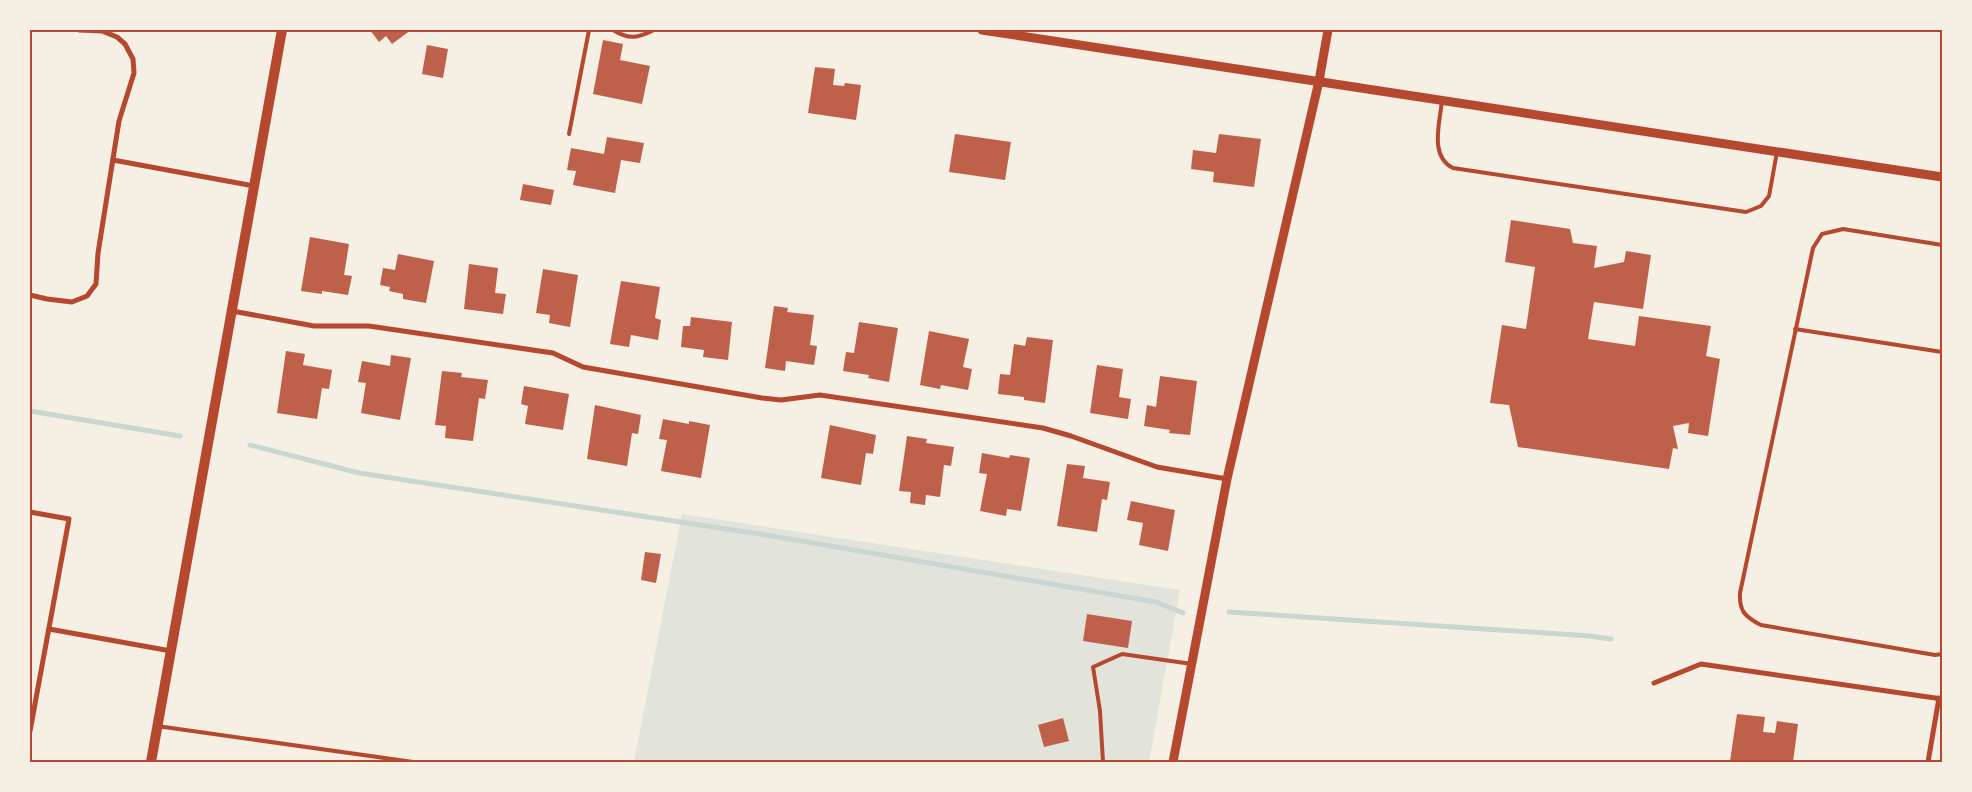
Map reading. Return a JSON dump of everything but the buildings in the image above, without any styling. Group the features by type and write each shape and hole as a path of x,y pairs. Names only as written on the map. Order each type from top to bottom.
{"main road":[{"path":"151,762 282,30"}],"street":[{"path":"30,295 72,302 87,296 96,284 98,254 119,121 134,73 133,59 125,44 117,37 102,31 79,30"},
{"path":"982,30 1942,177"},
{"path":"1173,762 1227,479 1319,81 1328,30"},
{"path":"113,160 254,186"},
{"path":"232,311 314,326 369,326 553,353 583,367 762,398 781,400 820,395 1043,428 1157,466 1227,479"},
{"path":"30,512 69,519 30,731"},
{"path":"49,629 171,652"},
{"path":"1654,683 1701,664 1940,699 1928,762"}],"lane":[{"path":"569,134 589,30"},
{"path":"613,30 624,36 639,37 654,30"},
{"path":"1442,100 1437,149 1444,164 1453,168 1746,212 1761,206 1769,196 1778,151"},
{"path":"1942,245 1843,229 1822,234 1812,248 1739,603 1742,612 1749,619 1761,625 1935,655 1942,654"},
{"path":"1795,329 1942,352"},
{"path":"1103,762 1100,711 1093,667 1122,654 1192,664"},
{"path":"158,726 413,762"}],"shaded area":[{"path":"682,514 1180,590 1149,762 634,762"}],"waterway":[{"path":"30,411 180,436"},
{"path":"250,445 359,473 766,535 1156,602 1183,613"},
{"path":"1229,612 1590,636 1611,639"}]}
